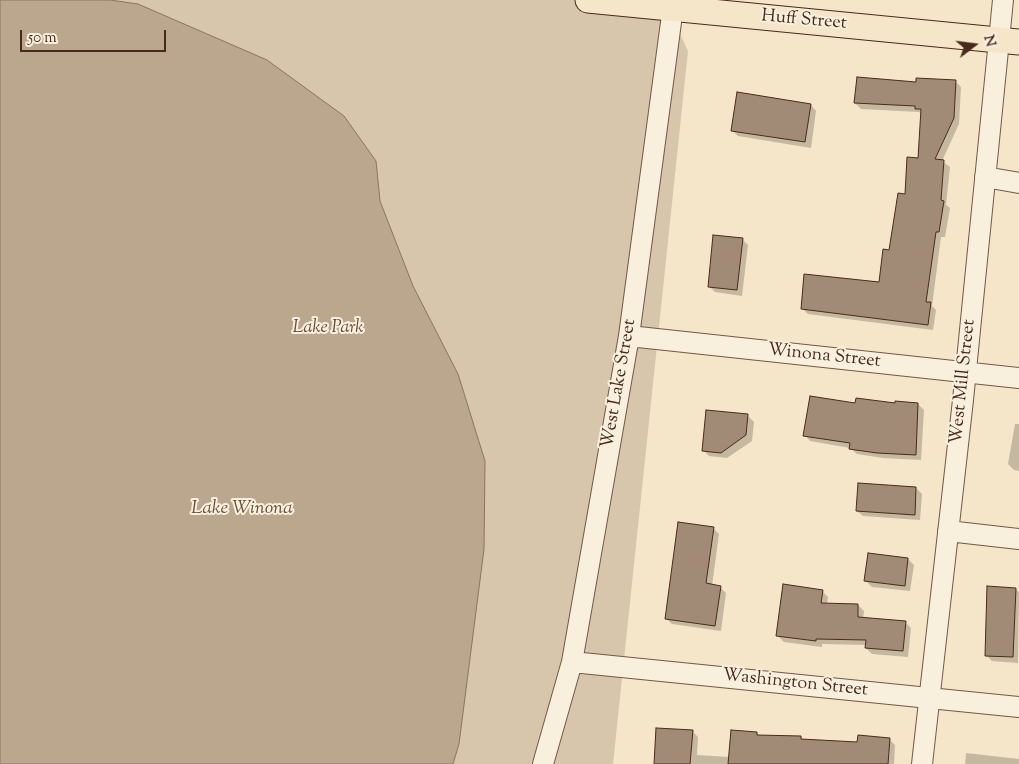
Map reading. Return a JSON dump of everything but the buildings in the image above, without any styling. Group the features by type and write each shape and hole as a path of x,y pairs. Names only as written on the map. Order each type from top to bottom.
{"main road":[{"name":"Huff Street","path":"588,0 674,5 1009,41"}],"street":[{"name":"West Mill Street","path":"922,764 966,372 985,177 1009,41 1004,0"},
{"name":"West Lake Street","path":"543,764 572,662 629,336 674,5"},
{"path":"985,177 1019,183"},
{"name":"Winona Street","path":"629,336 1019,378"},
{"path":"948,531 1019,539"},
{"name":"Washington Street","path":"572,662 1019,707"}],"green space":[{"name":"Lake Winona","path":"0,0 664,0 688,51 613,764 0,764"}],"water":[{"name":"Lake Winona","path":"0,0 110,0 138,4 267,60 344,116 376,161 380,201 413,286 458,374 485,461 484,549 459,744 453,764 0,764"}],"park label":[{"name":"Lake Park","path":"328,329"}]}
